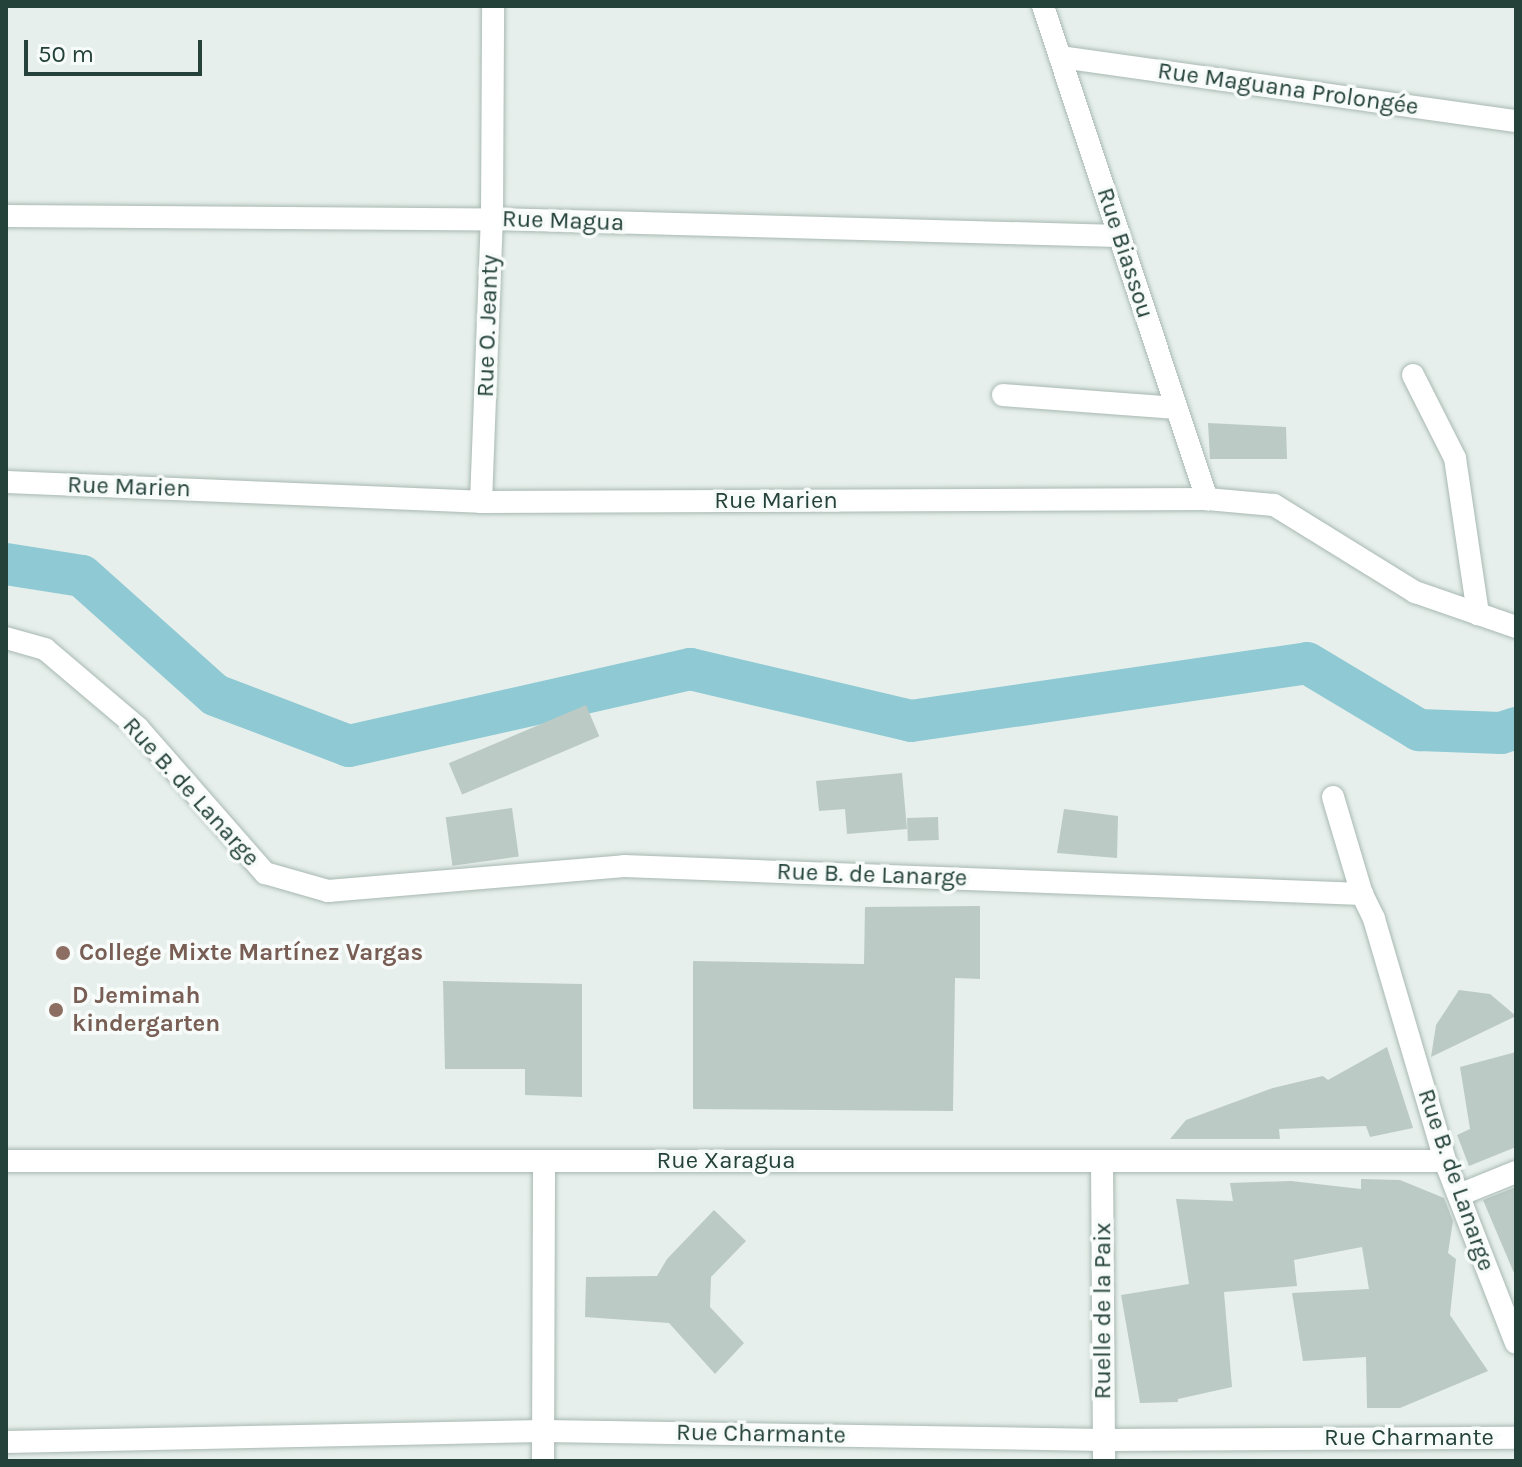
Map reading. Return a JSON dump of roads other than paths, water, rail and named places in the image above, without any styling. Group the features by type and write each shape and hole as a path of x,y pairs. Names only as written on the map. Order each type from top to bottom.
{"street":[{"name":"Rue O. Jeanty","path":"481,502 492,219 493,6"},
{"name":"Rue Biassou","path":"1043,6 1207,499"},
{"name":"Rue Maguana Prolongée","path":"1060,57 1516,121"},
{"name":"Rue Magua","path":"6,216 492,219 1119,236"},
{"path":"1413,375 1455,458 1478,614"},
{"path":"1003,395 1176,408"},
{"name":"Rue Marien","path":"6,482 481,502 1207,499 1274,505 1415,592 1516,627"},
{"name":"Rue B. de Lanarge","path":"6,638 45,649 138,728 265,873 328,891 624,866 1362,894 1374,919 1445,1161 1516,1343"},
{"path":"1333,797 1362,894"},
{"name":"Rue Xaragua","path":"6,1161 1445,1161"},
{"path":"543,1461 544,1161"},
{"name":"Ruelle de la Paix","path":"1102,1161 1104,1450"},
{"path":"1459,1195 1516,1172"},
{"name":"Rue Charmante","path":"6,1442 544,1431 1104,1450 1516,1438"}],"waterway":[{"path":"6,564 82,576 215,695 349,746 690,669 911,721 1307,663 1419,730 1501,733 1516,728"}],"place":[{"name":"College Mixte Martínez Vargas","path":"63,953"},
{"name":"D Jemimah kindergarten","path":"56,1010"}]}
